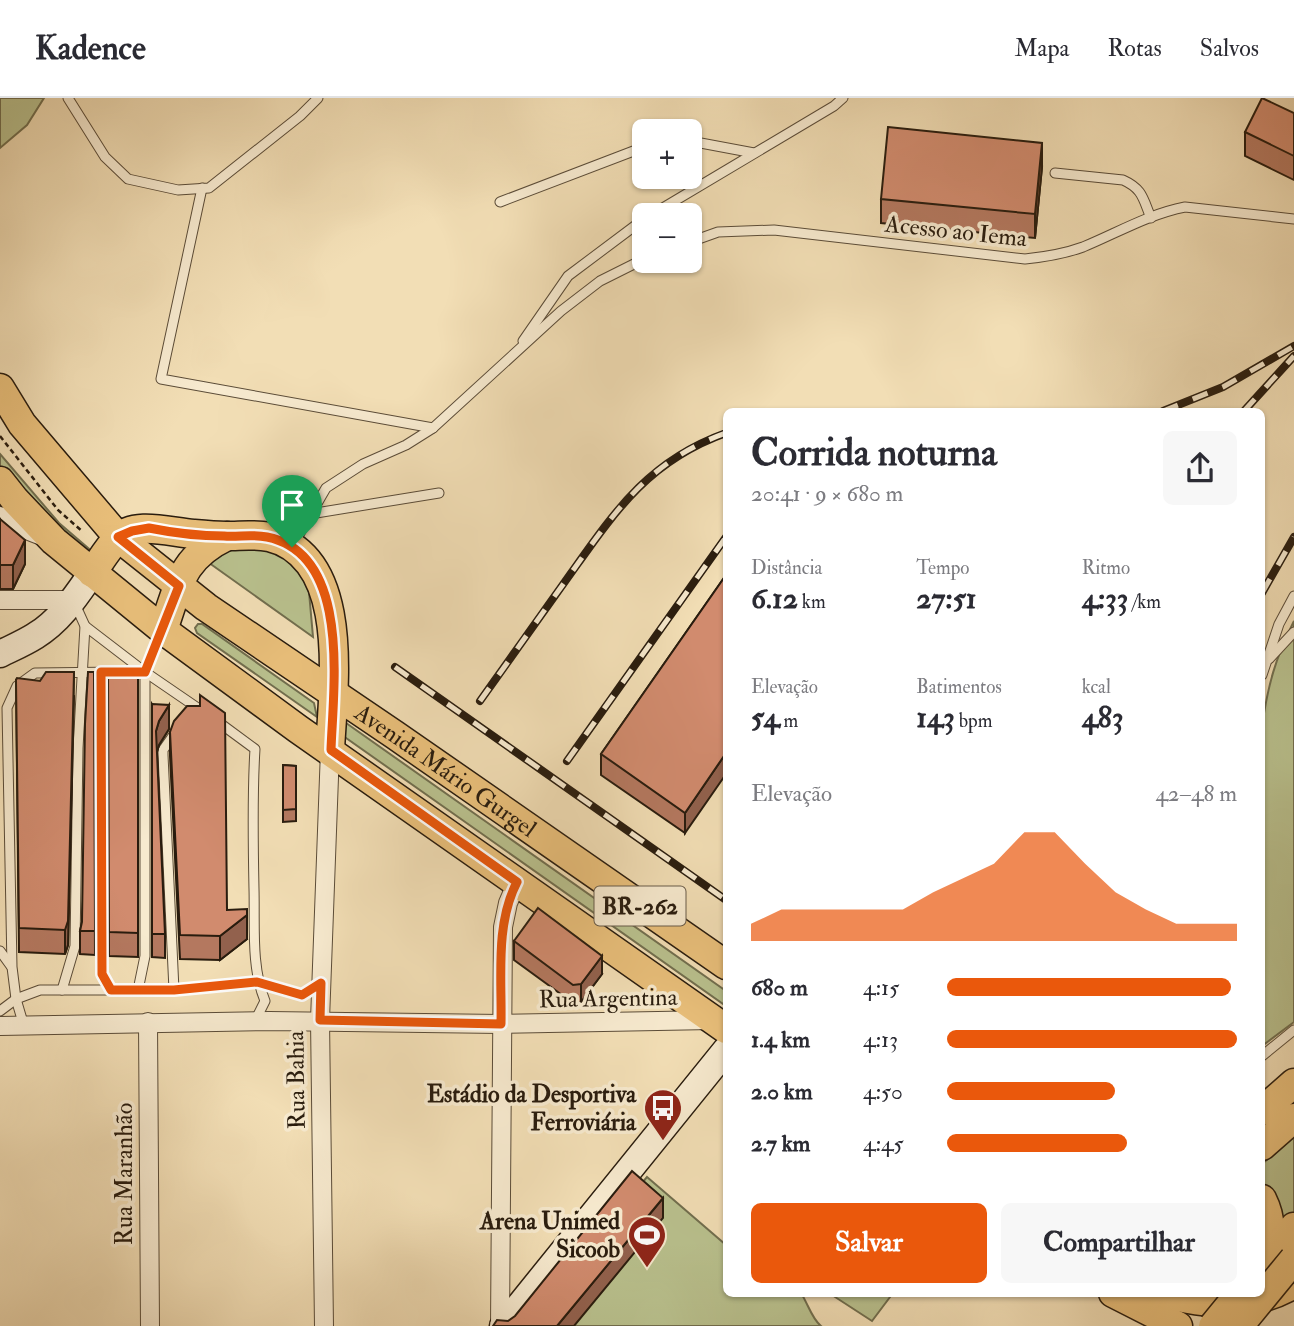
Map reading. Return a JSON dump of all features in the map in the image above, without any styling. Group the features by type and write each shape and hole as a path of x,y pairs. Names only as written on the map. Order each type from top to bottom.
{"main road":[{"name":"Avenida Mário Gurgel","path":"0,388 22,424 118,537 205,607 723,963"},
{"name":"Avenida Mário Gurgel","path":"0,481 54,541 163,630 298,729 719,1025"},
{"path":"92,573 118,537 149,528 181,534 248,534 270,537 292,547 313,571 328,604 334,641 331,750"},
{"path":"163,630 188,566 197,554 209,545 228,536"},
{"path":"1265,1108 1294,1083"},
{"path":"1265,1143 1294,1118"},
{"path":"1265,1204 1270,1227 1265,1246"},
{"path":"1265,1262 1294,1227"},
{"path":"1265,1294 1294,1259"},
{"path":"1122,1297 1161,1314 1194,1302 1231,1304 1267,1297 1294,1284"},
{"path":"1213,1326 1237,1297"},
{"path":"1239,1326 1263,1297"}],"street":[{"path":"0,516 11,524 54,541"},
{"path":"0,654 36,636 52,623 92,573"},
{"path":"0,600 73,600"},
{"name":"Rua Bahia","path":"324,1326 320,1020 331,750"},
{"path":"501,1326 503,927 508,903 517,882"},
{"name":"Rua Argentina","path":"0,1026 320,1020 719,1025"},
{"name":"Rua Maranhão","path":"148,1022 150,1326"},
{"path":"501,1326 723,1054"}],"lane":[{"path":"68,98 105,157 128,179 178,190 209,188 300,116 318,98"},
{"path":"671,203 834,106 843,98"},
{"path":"702,143 754,153"},
{"path":"500,202 632,152"},
{"path":"1055,173 1123,180 1132,184 1140,190 1151,218"},
{"path":"202,188 161,379 433,428"},
{"name":"Acesso ao Iema","path":"702,238 718,232 774,230 1025,260 1082,248 1168,211 1185,207 1294,219"},
{"path":"514,354 568,276 632,228"},
{"path":"292,547 326,488 363,464 406,445 433,428 561,311 600,281 632,265"},
{"path":"310,514 439,493"},
{"path":"1265,664 1279,624 1294,596"},
{"path":"73,600 85,625 145,672 191,716 255,749 253,783 257,982 265,1001 255,1021"},
{"path":"62,990 75,946 80,673 85,625"},
{"path":"138,990 145,956 145,672 163,630"},
{"path":"1266,661 1294,632"},
{"path":"101,672 102,974 111,990"},
{"path":"24,1026 16,999 12,967 7,708 17,687 35,673 145,672"},
{"path":"174,990 163,750 191,716"},
{"path":"0,951 12,967"},
{"path":"0,1012 16,999 40,990 174,990 257,982 302,995 321,983"},
{"path":"1265,1054 1294,1030"}],"green space":[{"path":"0,98 44,98 27,125 0,148"},
{"path":"0,454 59,523 94,553 87,561 0,474"},
{"path":"246,548 275,551 299,569 309,592 313,637 205,560 209,553"},
{"path":"1294,621 1294,1022 1265,1044 1265,709 1273,672"},
{"path":"202,624 314,703 317,717 197,633 195,628"},
{"path":"339,718 723,989 723,1004 339,733"},
{"path":"1294,1137 1294,1215 1282,1230 1265,1185 1265,1161"},
{"name":"Arena Unimed Sicoob","path":"647,1177 723,1242 723,1297 803,1297 821,1326 522,1326"},
{"path":"835,1297 890,1297 872,1321"}],"building":[{"path":"1262,98 1294,113 1294,156 1245,132"},
{"path":"888,127 1042,143 1035,214 881,199"},
{"path":"0,519 25,540 13,565 0,565"},
{"path":"723,579 723,757 685,813 601,754"},
{"path":"46,672 74,672 68,921 65,930 19,928 16,680 40,681"},
{"path":"88,672 94,672 95,931 80,931 82,922"},
{"path":"108,672 138,672 138,933 109,932"},
{"path":"200,695 225,713 227,910 247,909 247,915 220,936 180,935 170,732 174,721 187,706 200,706"},
{"path":"152,704 169,705 156,731 165,934 152,934"},
{"path":"283,765 296,766 296,809 283,810"},
{"path":"538,908 602,956 581,984 573,985 514,941"},
{"path":"632,1171 663,1198 557,1326 493,1326 497,1320 508,1321 515,1316"}],"railway":[{"path":"1170,408 1223,387 1294,346"},
{"path":"1247,408 1294,356"},
{"path":"480,701 598,535 633,494 673,459 723,434"},
{"path":"1265,588 1294,537"},
{"path":"567,761 723,541"},
{"path":"395,667 723,898"}],"place":[{"name":"Estádio da Desportiva Ferroviária","path":"663,1142"},
{"name":"Arena Unimed Sicoob","path":"647,1269"}],"route":[{"path":"149,528 181,534 248,534 270,537 292,547 307,561 319,580 328,604 334,641 331,750 517,882 508,903 503,927 501,1024 320,1020 321,983 302,995 257,982 174,990 111,990 102,974 101,672 145,672 179,586 118,537 149,528"}]}
